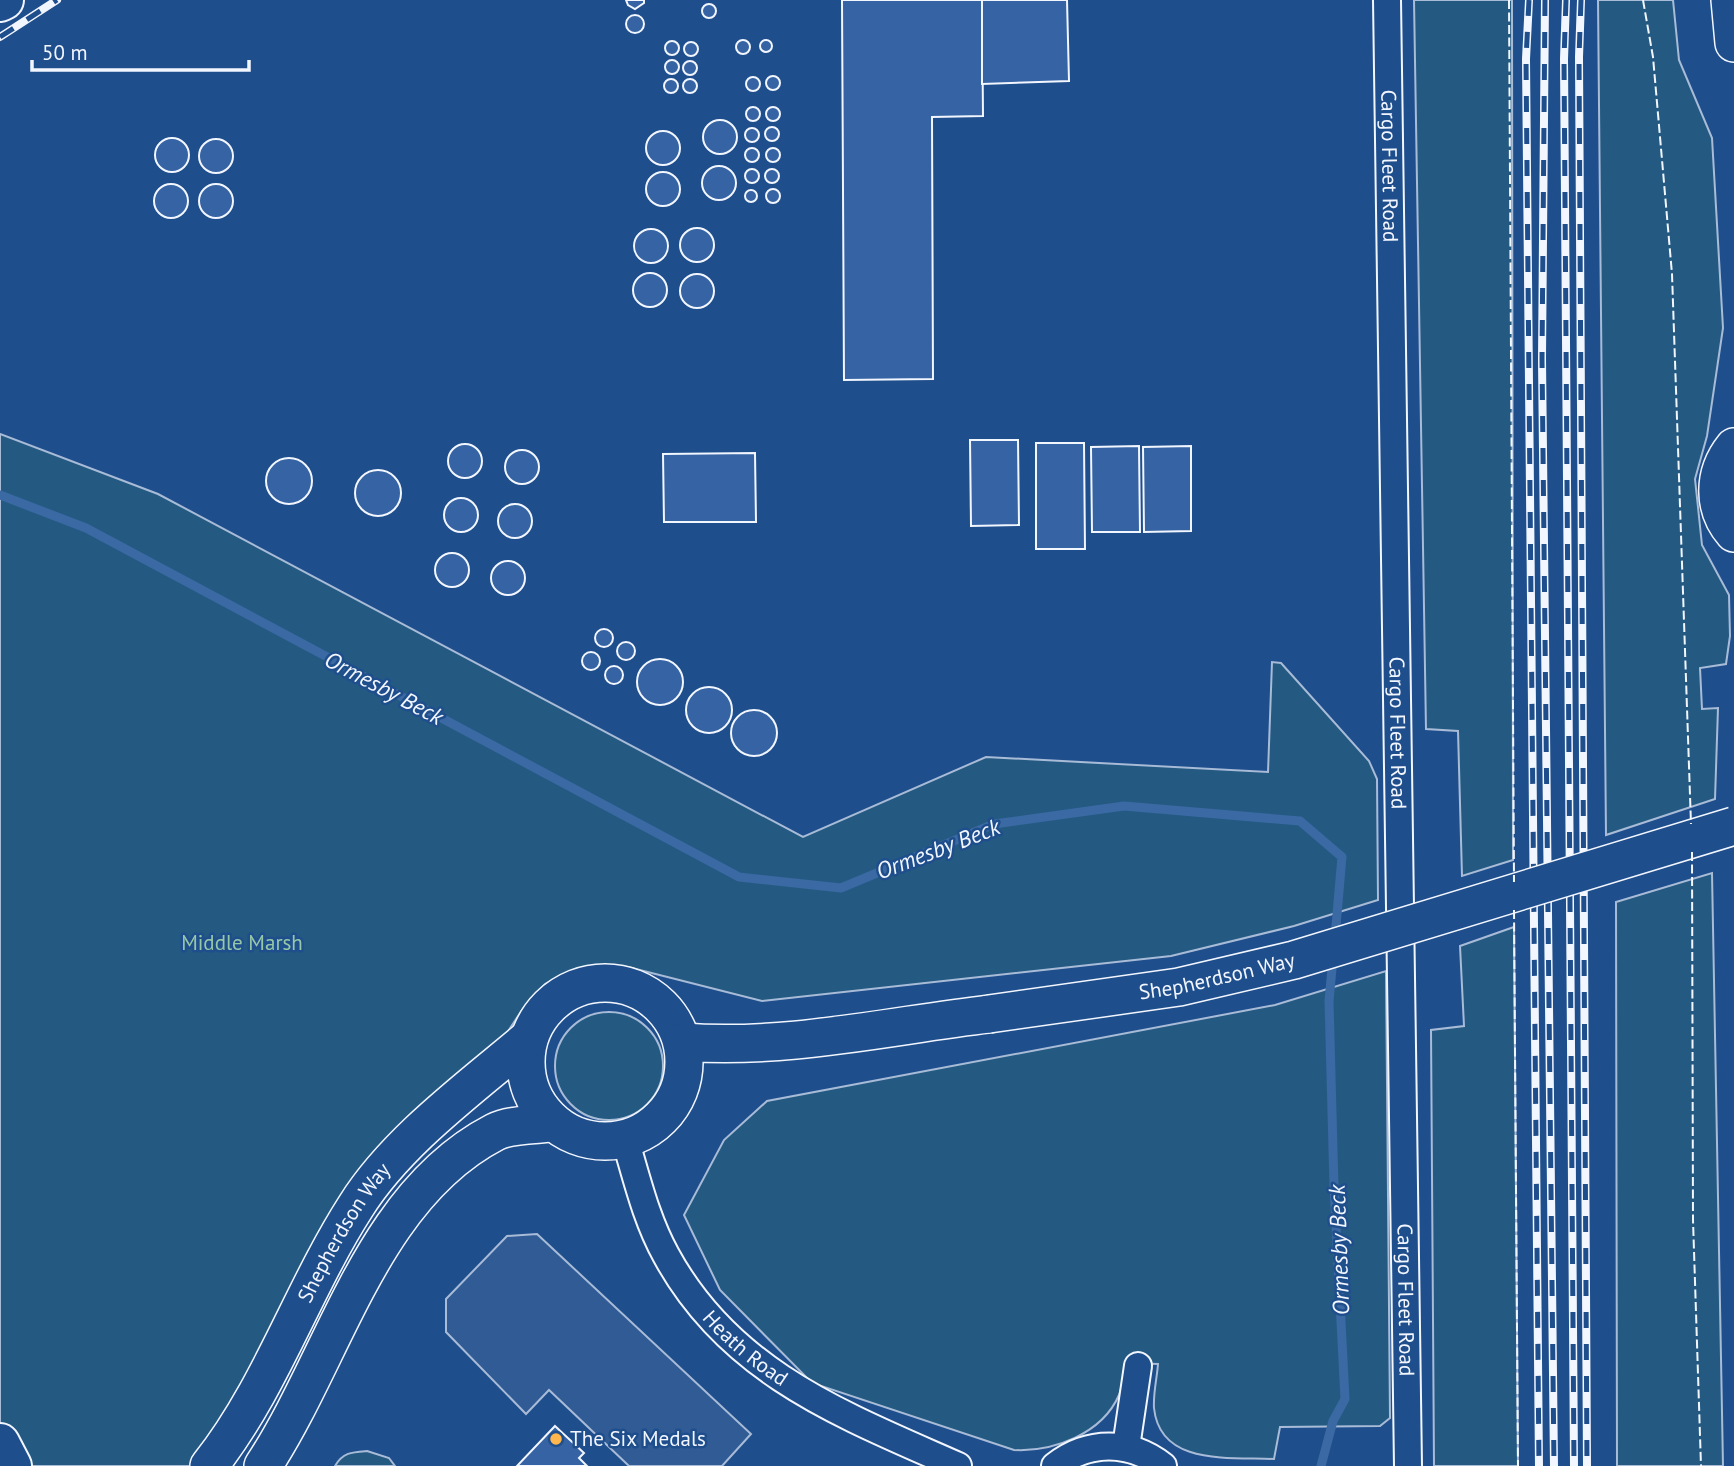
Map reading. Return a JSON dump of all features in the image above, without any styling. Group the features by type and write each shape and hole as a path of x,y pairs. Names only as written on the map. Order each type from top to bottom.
{"highway":[{"path":"0,1443 12,1466"}],"street":[{"name":"Cargo Fleet Road","path":"1387,0 1408,1466"},
{"path":"1730,0 1734,43"},
{"path":"1734,447 1721,468 1717,490 1721,512 1734,533"},
{"name":"Shepherdson Way","path":"209,1466 231,1439 278,1354 316,1272 358,1203 403,1149 454,1100 528,1039 548,1007 572,989 605,982 632,987 657,1003 683,1042 728,1046 796,1040 989,1014 1179,987 1294,960 1734,826"},
{"path":"528,1039 525,1064 536,1101 553,1123 574,1136 599,1142 645,1133 668,1109 680,1087 686,1061 683,1042"},
{"name":"Shepherdson Way","path":"263,1466 315,1377 355,1292 384,1241 430,1182 456,1158 498,1131 553,1123"},
{"name":"Heath Road","path":"625,1139 649,1218 667,1256 695,1297 729,1338 784,1383 828,1408 958,1466"},
{"path":"1126,1447 1138,1366"},
{"path":"1055,1466 1069,1455 1097,1446 1126,1447 1151,1456 1163,1466"}],"green space":[{"path":"1414,0 1512,0 1513,860 1462,876 1458,731 1426,729"},
{"path":"1598,0 1673,0 1679,60 1712,138 1723,328 1707,436 1695,479 1702,545 1729,595 1730,636 1726,664 1700,668 1702,709 1718,708 1715,799 1606,835"},
{"name":"Middle Marsh","path":"0,434 158,494 803,837 986,757 1268,772 1272,662 1281,663 1369,761 1377,779 1378,900 1294,926 1171,956 762,1001 628,967 600,965 570,971 545,984 524,1007 499,1045 264,1346 215,1434 190,1466 22,1466 0,1428"},
{"path":"1712,873 1723,1466 1617,1466 1616,902"},
{"path":"1514,927 1518,1466 1434,1466 1431,1030 1464,1026 1460,946"},
{"path":"1386,971 1390,1418 1380,1426 1280,1427 1274,1459 1199,1454 1183,1449 1169,1440 1159,1427 1154,1408 1158,1364 1126,1363 1119,1395 1111,1409 1089,1430 1060,1444 1014,1450 812,1383 720,1290 684,1215 724,1140 767,1101 1275,1005"},
{"path":"609,1012 630,1016 647,1028 659,1045 663,1066 659,1087 647,1104 630,1116 609,1120 588,1116 571,1104 559,1087 555,1066 559,1045 571,1028 588,1016"},
{"path":"367,1451 389,1458 395,1466 335,1466 345,1455"}],"shaded area":[{"path":"537,1234 751,1434 722,1466 629,1466 549,1390 526,1414 446,1332 446,1299 507,1236"}],"building":[{"path":"626,0 644,0 644,3 635,9 628,5"},
{"path":"842,0 982,0 983,116 932,117 933,379 844,380"},
{"path":"982,0 1067,0 1069,81 982,84"},
{"path":"709,4 714,6 714,16 709,18 704,16 702,11 704,6"},
{"path":"635,15 641,18 644,24 641,30 635,33 629,30 626,24 629,18"},
{"path":"743,40 748,42 748,52 743,54 738,52 736,47 738,42"},
{"path":"672,41 677,43 677,53 672,55 667,53 665,48 667,43"},
{"path":"761,41 771,41 771,51 761,51"},
{"path":"691,42 696,44 696,54 691,56 686,54 684,49 686,44"},
{"path":"672,60 677,62 677,72 672,74 667,72 665,67 667,62"},
{"path":"690,61 695,63 695,73 690,75 685,73 683,68 685,63"},
{"path":"773,76 778,78 778,88 773,90 768,88 766,83 768,78"},
{"path":"753,77 758,79 758,89 753,91 748,89 746,84 748,79"},
{"path":"671,79 676,81 676,91 671,93 666,91 664,86 666,81"},
{"path":"690,79 695,81 695,91 690,93 685,91 683,86 685,81"},
{"path":"753,107 758,109 758,119 753,121 748,119 746,114 748,109"},
{"path":"773,107 778,109 778,119 773,121 768,119 766,114 768,109"},
{"path":"720,120 732,125 737,137 732,149 720,154 708,149 703,137 708,125"},
{"path":"772,127 777,129 777,139 772,141 767,139 765,134 767,129"},
{"path":"752,128 757,130 757,140 752,142 747,140 745,135 747,130"},
{"path":"663,131 675,136 680,148 675,160 663,165 651,160 646,148 651,136"},
{"path":"172,138 184,143 189,155 184,167 172,172 160,167 155,155 160,143"},
{"path":"216,139 228,144 233,156 228,168 216,173 204,168 199,156 204,144"},
{"path":"752,148 757,150 757,160 752,162 747,160 745,155 747,150"},
{"path":"773,148 778,150 778,160 773,162 768,160 766,155 768,150"},
{"path":"719,166 731,171 736,183 731,195 719,200 707,195 702,183 707,171"},
{"path":"752,169 757,171 757,181 752,183 747,181 745,176 747,171"},
{"path":"772,169 777,171 777,181 772,183 767,181 765,176 767,171"},
{"path":"663,172 675,177 680,189 675,201 663,206 651,201 646,189 651,177"},
{"path":"171,184 183,189 188,201 183,213 171,218 159,213 154,201 159,189"},
{"path":"216,184 228,189 233,201 228,213 216,218 204,213 199,201 204,189"},
{"path":"773,189 778,191 778,201 773,203 768,201 766,196 768,191"},
{"path":"746,191 756,191 756,201 746,201"},
{"path":"697,228 709,233 714,245 709,257 697,262 685,257 680,245 685,233"},
{"path":"651,229 663,234 668,246 663,258 651,263 639,258 634,246 639,234"},
{"path":"650,273 662,278 667,290 662,302 650,307 638,302 633,290 638,278"},
{"path":"697,274 709,279 714,291 709,303 697,308 685,303 680,291 685,279"},
{"path":"970,440 1018,440 1019,525 971,526"},
{"path":"1036,443 1084,443 1085,549 1036,549"},
{"path":"465,444 477,449 482,461 477,473 465,478 453,473 448,461 453,449"},
{"path":"1139,446 1140,532 1092,532 1091,447"},
{"path":"1191,446 1191,531 1144,532 1143,447"},
{"path":"522,450 534,455 539,467 534,479 522,484 510,479 505,467 510,455"},
{"path":"755,453 756,522 664,522 663,454"},
{"path":"289,458 305,465 312,481 305,497 289,504 273,497 266,481 273,465"},
{"path":"378,470 394,477 401,493 394,509 378,516 362,509 355,493 362,477"},
{"path":"461,498 473,503 478,515 473,527 461,532 449,527 444,515 449,503"},
{"path":"515,504 527,509 532,521 527,533 515,538 503,533 498,521 503,509"},
{"path":"452,553 464,558 469,570 464,582 452,587 440,582 435,570 440,558"},
{"path":"508,561 520,566 525,578 520,590 508,595 496,590 491,578 496,566"},
{"path":"604,629 610,632 613,638 610,644 604,647 598,644 595,638 598,632"},
{"path":"626,642 632,645 635,651 632,657 626,660 620,657 617,651 620,645"},
{"path":"591,652 597,655 600,661 597,667 591,670 585,667 582,661 585,655"},
{"path":"660,659 676,666 683,682 676,698 660,705 644,698 637,682 644,666"},
{"path":"614,666 620,669 623,675 620,681 614,684 608,681 605,675 608,669"},
{"path":"709,687 725,694 732,710 725,726 709,733 693,726 686,710 693,694"},
{"path":"754,710 770,717 777,733 770,749 754,756 738,749 731,733 738,717"},
{"name":"The Six Medals","path":"555,1426 584,1453 579,1458 587,1466 517,1466"}],"waterway":[{"name":"Ormesby Beck","path":"0,495 86,528 739,877 841,888 994,824 1124,806 1300,821 1342,857 1335,937"},
{"name":"Ormesby Beck","path":"1321,1466 1333,1421 1345,1399 1334,1186 1329,1001 1333,958"}],"railway":[{"path":"0,37 57,0"},
{"path":"1529,0 1526,59 1539,1466"},
{"path":"1545,0 1542,359 1554,1466"},
{"path":"1566,0 1564,59 1574,1466"},
{"path":"1581,0 1579,57 1587,1466"}],"fence":[{"path":"1509,0 1514,882"},
{"path":"1643,0 1653,57 1672,274 1691,824"},
{"path":"1692,852 1693,1220 1701,1466"},
{"path":"1514,910 1518,1466"}],"place":[{"name":"The Six Medals","path":"556,1439"}]}
